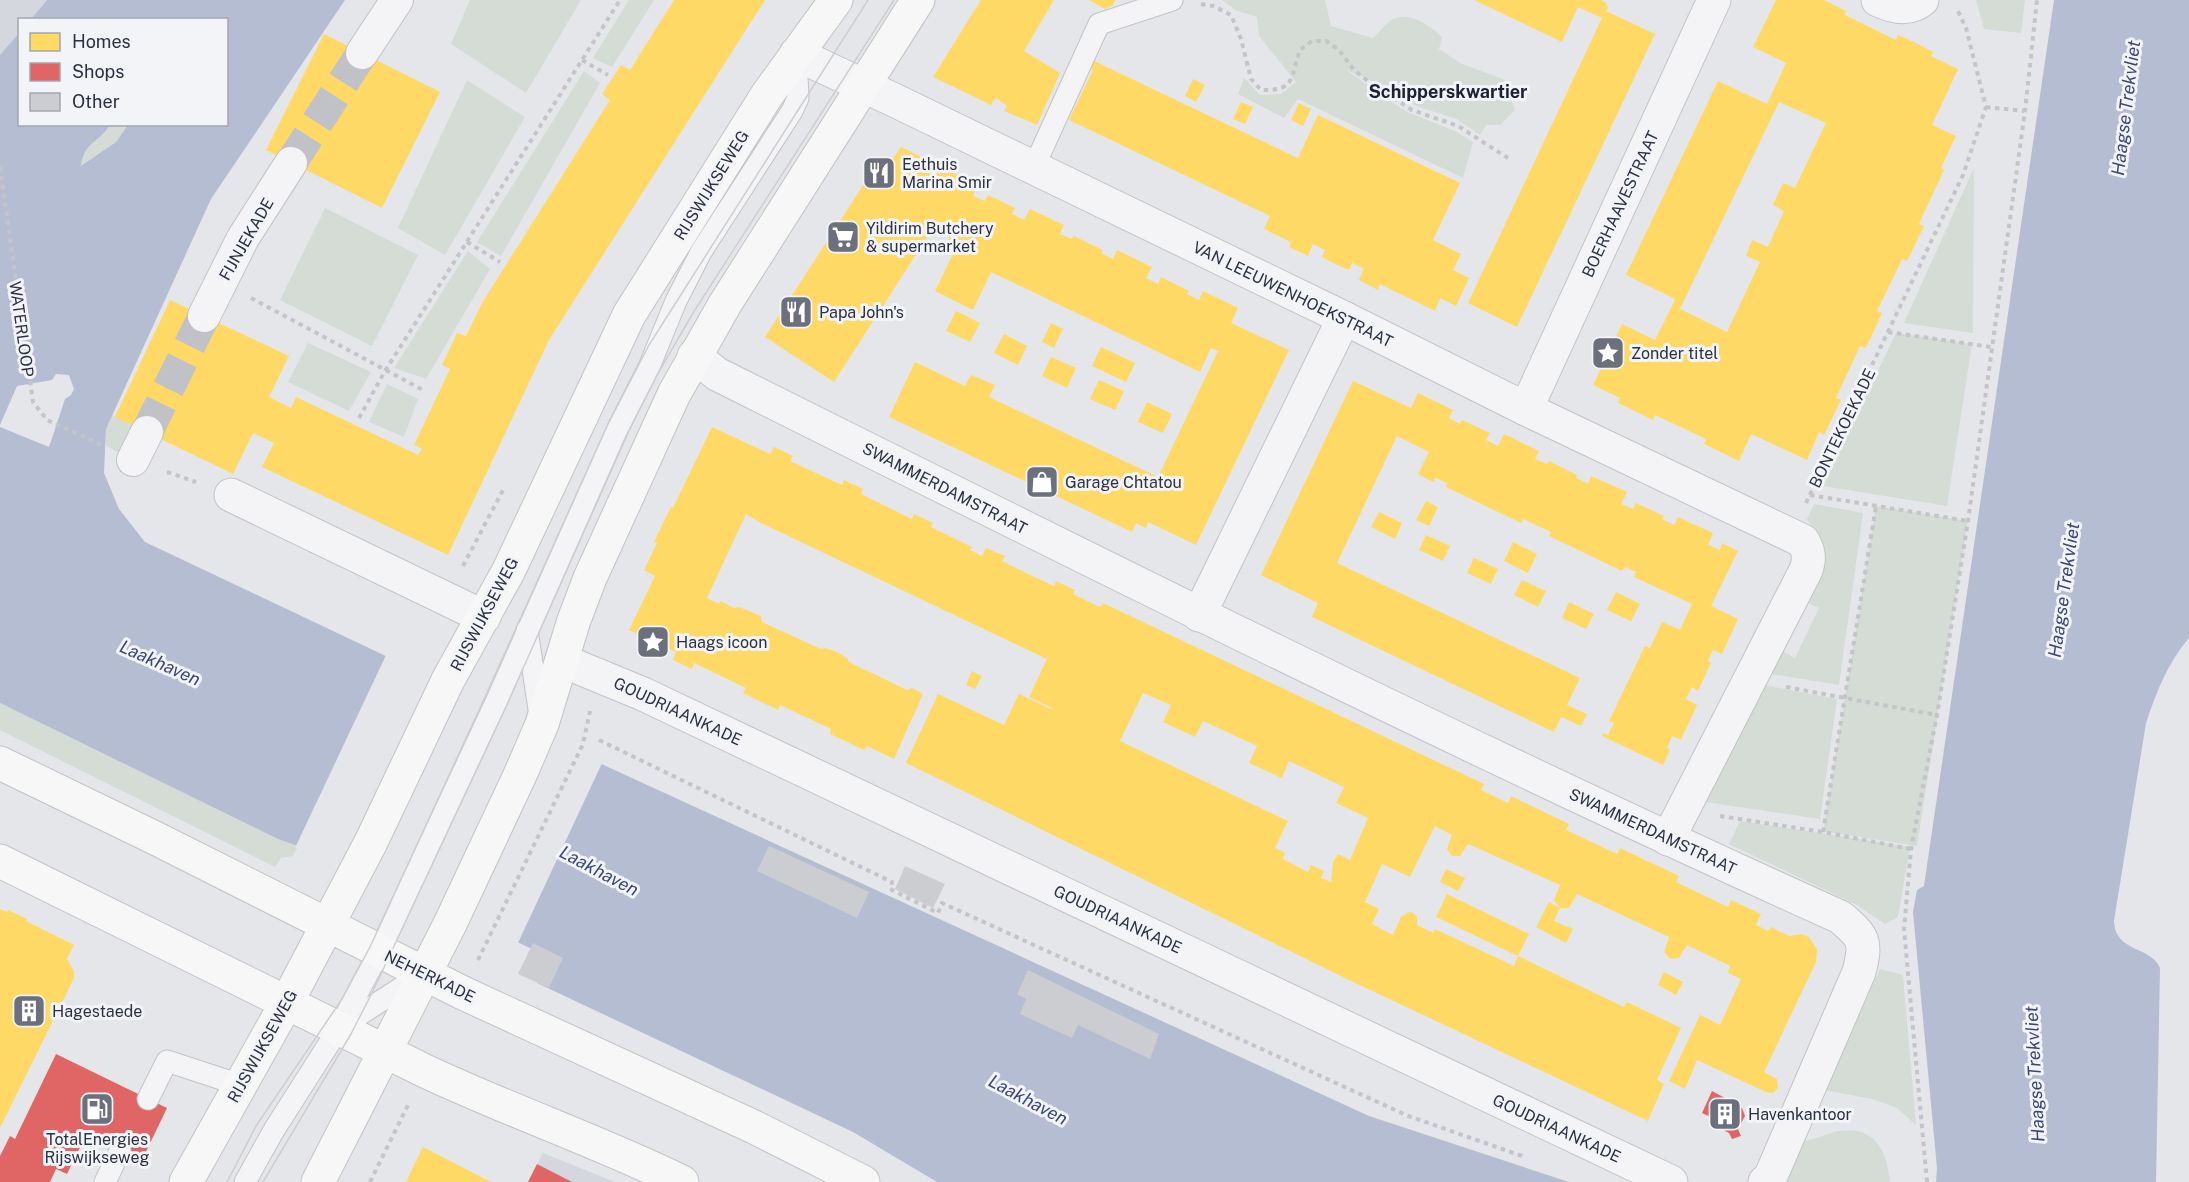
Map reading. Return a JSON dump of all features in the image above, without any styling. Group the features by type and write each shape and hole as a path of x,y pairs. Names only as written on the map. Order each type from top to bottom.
{"main road":[{"name":"RIJSWIJKSEWEG","path":"186,1182 287,1002 352,878 448,680 509,570 629,315 767,95 836,0"},
{"path":"318,1182 450,924 520,775 542,724 574,620 601,551 694,356 918,0"},
{"name":"NEHERKADE","path":"0,763 153,837 424,974 754,1127 863,1182"},
{"path":"0,861 477,1096 597,1144 682,1182"}],"street":[{"path":"362,53 397,0"},
{"name":"BOERHAAVESTRAAT","path":"1526,409 1714,0"},
{"name":"VAN LEEUWENHOEKSTRAAT","path":"796,54 1344,318 1526,409 1791,534"},
{"name":"FIJNJEKADE","path":"204,316 243,237 291,163"},
{"path":"1199,615 1344,318"},
{"name":"SWAMMERDAMSTRAAT","path":"694,356 717,374 1199,615 1668,839 1840,917 1859,933 1865,951 1859,972 1770,1178 1765,1182"},
{"path":"121,454 147,432"},
{"path":"231,495 484,617"},
{"path":"1668,839 1806,570 1810,559 1803,541 1791,534"},
{"name":"GOUDRIAANKADE","path":"563,661 654,699 1671,1182"}],"lane":[{"path":"1033,169 1099,24 1172,1"},
{"name":"RIJSWIJKSEWEG","path":"245,1182 270,1137 339,1028 379,952 496,702 615,435 649,368 676,301 701,252 798,98 796,54"},
{"path":"649,368 667,359 694,356"},
{"path":"527,630 542,724"},
{"name":"RIJSWIJKSEWEG","path":"339,1028 424,974"},
{"path":"148,1099 167,1061 240,1085"},
{"path":"105,1182 120,1151"}],"path":[{"path":"360,418 386,371 620,0"},
{"path":"1953,0 1966,28 1986,107 2025,111"},
{"path":"1927,1182 1904,929 1911,849 1937,715 1968,521 1990,347 2025,111 2037,0"},
{"path":"1172,1 1213,6 1231,15 1241,39 1251,79 1261,90 1276,91 1286,86 1292,79 1300,50 1312,42 1326,41 1339,50 1354,70 1368,82 1403,105 1458,126 1508,158"},
{"path":"582,60 608,75"},
{"name":"BONTEKOEKADE","path":"1791,534 1963,175 1986,107"},
{"name":"WATERLOOP","path":"0,167 33,402 47,420 121,454"},
{"path":"467,242 500,262"},
{"path":"245,295 423,390"},
{"path":"1888,332 1990,347"},
{"path":"121,454 231,495"},
{"path":"1810,495 1968,521"},
{"path":"1823,832 1876,506"},
{"path":"1750,681 1937,715"},
{"path":"599,740 892,882 890,889 938,913 942,903 1406,1115 1530,1158"},
{"path":"486,942 584,744"},
{"path":"1683,810 1823,832 1911,849"}],"shaded area":[{"path":"0,0 47,0 32,18 18,18 18,34 0,55"},
{"path":"470,0 581,0 526,93 451,44"},
{"path":"629,0 654,0 612,67 593,58"},
{"path":"1222,0 1325,0 1331,26 1373,38 1390,21 1397,18 1418,20 1442,37 1439,49 1462,64 1503,79 1515,110 1500,125 1486,125 1480,135 1457,119 1416,106 1375,82 1346,70 1405,111 1455,131 1473,142 1463,178 1298,99 1284,118 1238,94 1244,78 1260,95 1281,94 1296,82 1259,36 1257,17 1235,10"},
{"path":"1976,0 2025,0 2021,33 1984,29"},
{"path":"584,71 600,83 501,256 477,242"},
{"path":"467,80 525,117 445,255 398,228"},
{"path":"109,126 127,126 116,142 81,167 85,148"},
{"path":"1974,168 1973,333 1904,323"},
{"path":"325,208 418,255 372,346 280,300"},
{"path":"468,251 490,269 426,379 394,368"},
{"path":"1896,333 1972,344 1947,506 1823,486"},
{"path":"308,343 371,372 349,411 288,382"},
{"path":"387,384 418,399 404,437 369,422"},
{"path":"112,415 147,432 133,460 106,446 106,429"},
{"path":"1814,504 1863,513 1839,685 1765,673 1777,648 1795,658 1819,608 1799,599 1820,541 1818,532 1807,520"},
{"path":"1876,506 1968,521 1917,846 1823,831"},
{"path":"1759,684 1837,699 1820,819 1705,802"},
{"path":"0,703 278,839 298,846 293,856 281,858 275,867 0,730"},
{"path":"1740,821 1910,847 1898,917 1885,924 1857,905 1729,844"},
{"path":"1880,969 1903,975 1916,1125 1897,1108 1872,1099 1824,1090"},
{"path":"1838,1131 1858,1131 1873,1139 1885,1158 1890,1182 1781,1182 1800,1143"},
{"path":"543,1153 615,1182 528,1182"}],"water":[{"name":"Laakhaven","path":"47,0 345,0 211,199 106,429 104,473 119,509 145,542 390,658 359,724 568,823 597,762 1369,1116 1569,1182 937,1182 853,1132 537,983 549,957 517,942 520,936 304,835 298,846 278,839 0,703 0,427 49,447 65,399 74,389 69,375 56,374 52,380 17,386 0,425 0,55 18,34 18,126 109,126 86,151 81,166 116,142 127,126 228,126 228,18 32,18"},
{"name":"Haagse Trekvliet","path":"2054,0 2189,0 2189,638 2163,678 2146,723 2114,921 2120,939 2149,955 2160,968 2156,1182 1936,1182 1937,1168 1913,912 1917,890 1924,886"}],"pier":[{"path":"387,653 392,655 393,659 363,723 567,819 595,760 603,761 517,945 514,942 516,938 305,838 300,848 295,848"}],"building: Homes":[{"path":"674,0 765,0 549,340 448,555 262,467 274,443 253,433 233,474 115,417 170,300 289,356 269,397 291,408 296,397 418,455 422,449 414,445 450,369 442,365 457,333 466,336 482,303 610,100 602,94 621,65 630,70"},
{"path":"981,0 1054,0 1024,51 1060,73 1037,125 1004,111 1007,106 996,98 991,105 933,77"},
{"path":"1089,0 1115,0 1113,5 1105,9"},
{"path":"1474,0 1601,0 1606,3 1608,8 1606,11 1655,34 1517,327 1468,303 1602,18 1578,7 1562,42"},
{"path":"1776,0 1824,0 1846,11 1845,15 1896,40 1898,35 1916,43 1933,52 1931,56 1958,69 1932,125 1956,136 1941,168 1944,170 1919,224 1924,226 1907,261 1902,259 1877,311 1882,313 1866,348 1860,346 1836,398 1841,400 1824,435 1819,432 1807,460 1751,434 1739,461 1704,444 1706,439 1655,415 1653,420 1618,403 1620,398 1593,385 1622,324 1655,340 1672,306 1675,299 1626,275 1718,81 1767,104 1786,63 1753,47","holes":["1779,102 1826,123 1795,188 1783,183 1773,205 1784,211 1768,247 1752,240 1746,256 1760,262 1727,332 1680,309"]},
{"path":"324,34 440,92 382,208 266,150"},
{"path":"1090,59 1298,158 1318,115 1460,183 1433,240 1461,254 1453,270 1469,278 1456,306 1440,298 1435,311 1380,284 1378,290 1359,280 1364,269 1352,263 1349,270 1335,264 1322,257 1325,250 1313,244 1308,256 1289,247 1291,242 1264,229 1270,216 1069,120 1093,70 1086,67"},
{"path":"1193,79 1205,85 1196,102 1185,96"},
{"path":"1241,102 1253,107 1245,124 1233,119"},
{"path":"1299,103 1311,109 1303,126 1291,120"},
{"path":"901,147 978,185 973,196 985,201 988,195 1015,208 1012,214 1024,220 1030,209 1064,225 1060,234 1072,239 1074,236 1103,250 1101,253 1113,259 1117,250 1152,267 1146,278 1158,284 1161,277 1189,291 1187,294 1199,300 1203,291 1238,308 1231,323 1289,350 1196,545 1148,522 1146,528 1136,523 1132,532 889,417 915,362 965,386 971,375 995,385 989,397 1158,477 1218,351 1211,348 1200,372 991,272 973,310 935,291 953,254 944,249 952,232 935,225 834,382 765,337 882,156 891,162"},
{"path":"956,311 980,323 970,342 946,331"},
{"path":"1051,323 1063,329 1054,348 1042,342"},
{"path":"1004,334 1027,346 1018,365 994,353"},
{"path":"1101,347 1135,363 1126,382 1092,366"},
{"path":"1051,357 1076,368 1067,388 1042,376"},
{"path":"1099,380 1124,391 1115,410 1090,399"},
{"path":"1353,381 1411,408 1418,393 1453,410 1449,418 1460,424 1462,420 1490,433 1486,440 1498,446 1504,434 1539,451 1535,459 1547,464 1549,461 1577,475 1576,478 1588,484 1591,476 1627,492 1621,504 1633,509 1636,503 1664,516 1662,519 1674,525 1678,517 1713,533 1708,545 1720,550 1722,543 1738,551 1711,606 1738,619 1722,654 1713,650 1708,661 1711,663 1698,691 1692,687 1686,699 1697,705 1681,740 1672,736 1667,748 1670,750 1663,765 1602,736 1603,733 1608,735 1614,723 1609,721 1645,646 1650,648 1662,622 1680,630 1692,604 1634,577 1636,572 1625,567 1622,571 1549,536 1551,532 1523,519 1521,523 1446,487 1447,483 1436,478 1433,482 1418,474 1429,452 1397,436 1337,563 1580,678 1567,705 1587,714 1581,726 1561,717 1554,732 1312,617 1318,603 1261,575"},
{"path":"1147,402 1172,414 1163,433 1138,422"},
{"path":"712,427 770,454 774,447 793,456 790,461 842,485 844,480 863,489 861,494 912,519 914,514 933,523 931,527 972,547 970,550 982,556 986,548 1005,556 1002,561 1028,574 1054,586 1056,581 1075,590 1073,594 1100,607 1103,603 1484,784 1481,790 1508,803 1511,796 1569,824 1566,830 1617,854 1620,848 1679,876 1676,882 1728,907 1731,900 1761,914 1756,925 1768,931 1771,927 1789,936 1802,934 1809,937 1817,949 1816,962 1764,1072 1777,1079 1778,1088 1773,1093 1766,1092 1697,1060 1685,1089 1669,1081 1700,1015 1720,1025 1741,979 1728,973 1730,966 1687,945 1679,958 1670,959 1664,952 1669,937 1577,894 1569,908 1560,908 1554,900 1560,885 1468,844 1460,856 1452,856 1447,849 1452,835 1435,826 1410,877 1382,864 1365,902 1379,909 1372,924 1393,935 1401,917 1409,912 1413,913 1417,917 1417,925 1433,933 1435,929 1514,966 1518,956 1624,1007 1627,1002 1681,1028 1657,1080 1664,1084 1648,1121 1351,981 906,763 938,694 1004,725 1019,694 1051,709 1029,697 1047,659 746,514 707,598 719,604 720,601 761,616 762,622 821,649 837,652 849,662 907,690 912,688 923,694 894,759 867,746 864,750 830,734 831,729 780,705 778,710 743,693 746,688 694,663 692,669 673,660 676,652 629,630 655,576 644,570 657,543 654,542 671,507 673,508","holes":["1143,693 1171,705 1163,722 1195,737 1203,721 1257,746 1249,763 1282,778 1289,761 1344,787 1336,803 1368,818 1350,860 1338,854 1333,862 1331,882 1321,878 1324,871 1311,865 1308,872 1283,859 1285,853 1275,848 1288,821 1120,741"]},
{"path":"1426,501 1438,507 1429,526 1416,520"},
{"path":"1379,512 1402,523 1395,539 1371,527"},
{"path":"1426,535 1450,546 1443,561 1419,550"},
{"path":"1513,542 1537,554 1528,573 1504,561"},
{"path":"1474,558 1498,569 1491,584 1467,573"},
{"path":"1522,580 1546,591 1538,607 1514,595"},
{"path":"1616,592 1640,604 1631,621 1607,610"},
{"path":"1569,602 1594,614 1586,629 1562,618"},
{"path":"972,671 982,676 975,689 966,685"},
{"path":"1446,869 1465,878 1458,891 1440,882"},
{"path":"1447,894 1529,934 1518,956 1436,917"},
{"path":"1549,902 1560,908 1554,921 1573,929 1566,943 1536,927"},
{"name":"Hagestaede","path":"0,909 7,912 8,910 27,919 26,921 74,945 67,959 74,971 74,978 0,1128"},
{"path":"1664,972 1683,982 1676,995 1658,985"},
{"path":"423,1147 487,1180 492,1182 406,1182"}],"building: Shops":[{"path":"56,1054 167,1108 141,1162 86,1135 67,1174 56,1169 50,1182 0,1182 0,1156 10,1136 15,1139"},
{"name":"Havenkantoor","path":"1712,1091 1725,1098 1724,1100 1742,1108 1745,1116 1738,1129 1741,1136 1732,1139 1729,1133 1716,1126 1713,1118 1702,1113"},
{"path":"537,1164 572,1182 528,1182"}],"building: Other":[{"path":"769,846 869,892 857,918 757,871"},
{"path":"905,866 945,884 933,908 895,889"},
{"path":"533,943 563,958 549,988 518,974"},
{"path":"1028,970 1159,1034 1150,1059 1078,1025 1072,1038 1020,1014 1026,999 1017,994"}],"tunnel":[{"path":"291,163 362,53"},
{"path":"147,432 204,316"}],"tram line":[{"path":"227,1182 256,1126 342,999 370,947 608,424 649,345 868,0"},
{"path":"263,1182 351,1034 373,991 506,707 626,436 657,375 693,313 894,0"}],"place":[{"name":"Eethuis Marina Smir","path":"879,173"},
{"name":"Yildirim Butchery & supermarket","path":"843,237"},
{"name":"Papa John's","path":"796,312"},
{"name":"Zonder titel","path":"1608,353"},
{"name":"Garage Chtatou","path":"1042,482"},
{"name":"Haags icoon","path":"653,642"},
{"name":"Hagestaede","path":"29,1011"},
{"name":"TotalEnergies Rijswijkseweg","path":"97,1109"},
{"name":"Havenkantoor","path":"1725,1114"}],"district":[{"name":"Schipperskwartier","path":"1448,92"}]}
